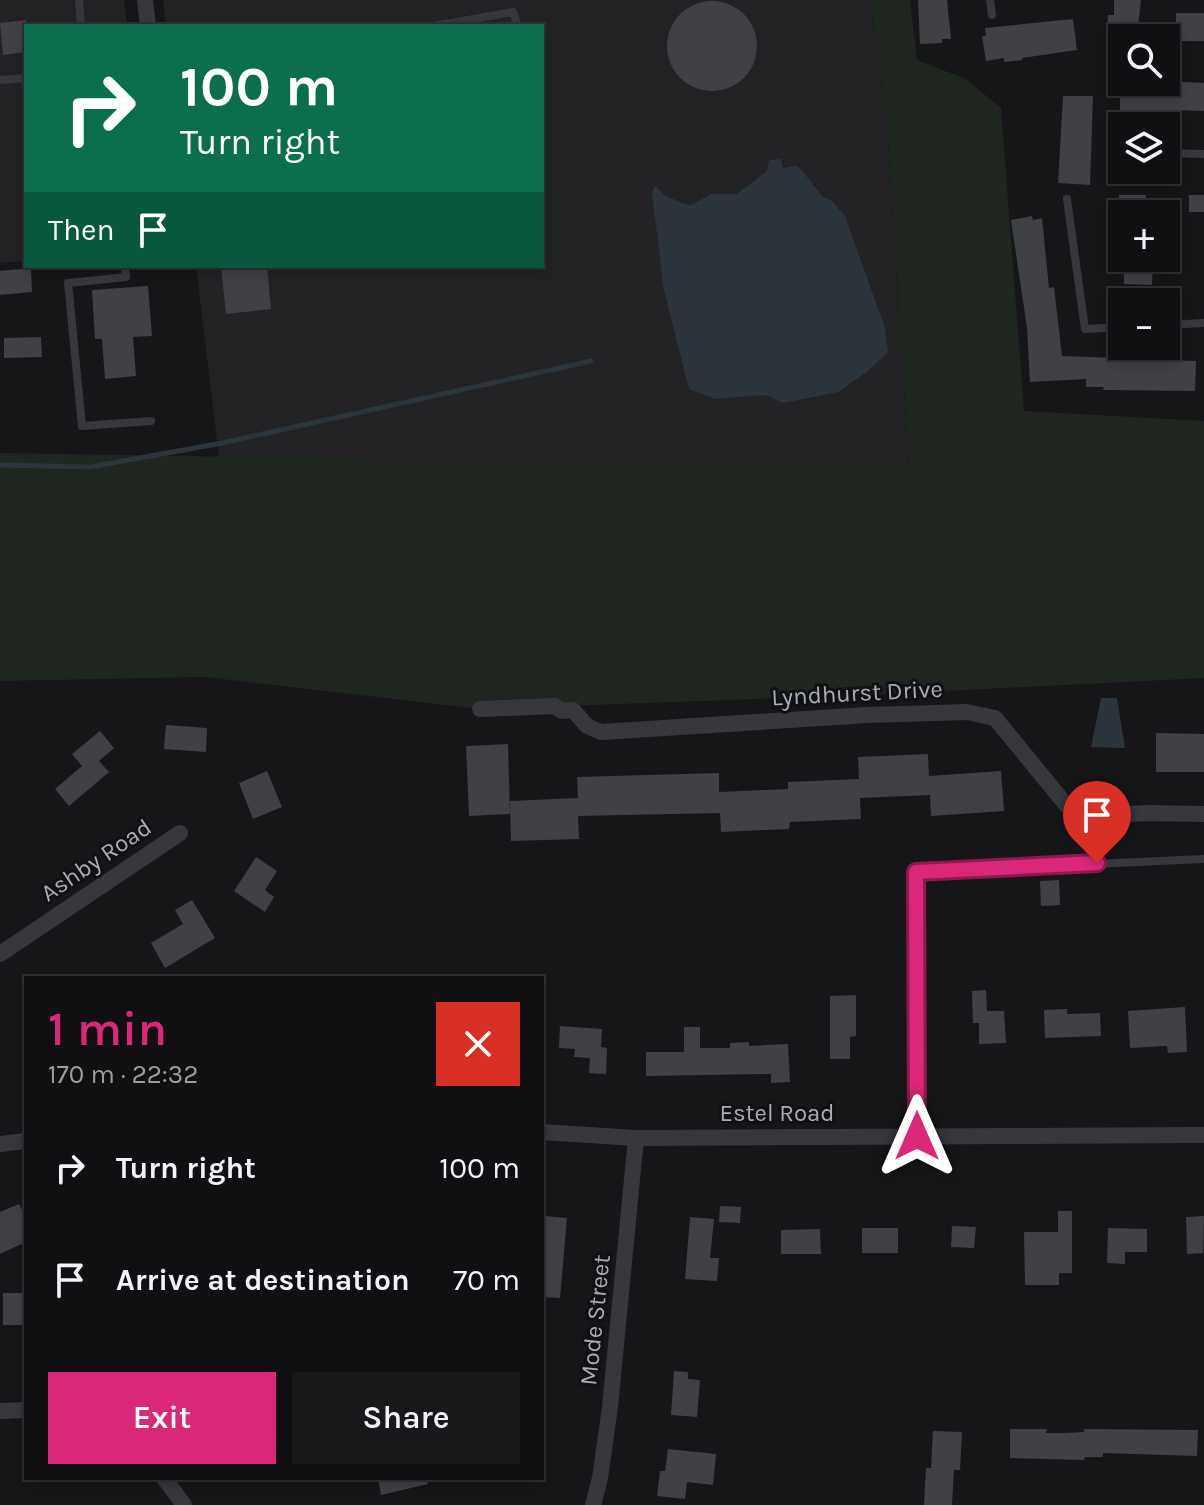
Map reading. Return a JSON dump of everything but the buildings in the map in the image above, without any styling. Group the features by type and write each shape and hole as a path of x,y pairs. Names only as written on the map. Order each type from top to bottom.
{"street":[{"path":"145,0 148,24"},
{"name":"Lyndhurst Drive","path":"480,709 555,706 562,711 573,710 587,726 601,732 868,715 967,712 995,718 1067,806 1100,815 1204,814"},
{"name":"Ashby Road","path":"0,954 180,833"},
{"path":"916,872 917,1136"},
{"name":"Estel Road","path":"544,1132 636,1138 1204,1135"},
{"name":"Mode Street","path":"593,1505 610,1407 636,1138"},
{"path":"0,1144 24,1141"},
{"path":"0,1411 24,1410"},
{"path":"165,1480 184,1505"}],"lane":[{"path":"79,0 81,24"},
{"path":"990,0 992,15"},
{"path":"445,24 513,12 517,24"},
{"path":"0,80 24,78"},
{"path":"1180,153 1204,154"},
{"path":"1067,199 1085,329 1108,328"},
{"path":"125,268 126,277 68,283 82,426 151,421"},
{"path":"1180,324 1204,323"},
{"path":"916,872 1204,859"}],"shaded area":[{"path":"0,0 124,0 127,24 24,24 24,261 0,263"},
{"path":"163,0 870,0 887,123 909,468 219,457 196,268 544,268 544,24 166,24"},
{"path":"870,0 910,0 917,60 966,79 1001,108 1024,411 1204,421 1204,678 864,695 480,709 205,677 0,681 0,453 909,468 887,123"},
{"path":"781,159 783,168 800,168 822,196 832,201 845,216 885,328 888,352 838,392 783,403 765,395 715,399 689,389 664,290 652,193 655,186 666,196 690,206 711,194 737,194 767,171 769,160"},
{"path":"1101,698 1117,698 1125,748 1091,747"}],"waterway":[{"path":"0,465 90,467 222,443 591,361"}],"route":[{"path":"917,1136 916,872 1097,863"}]}
